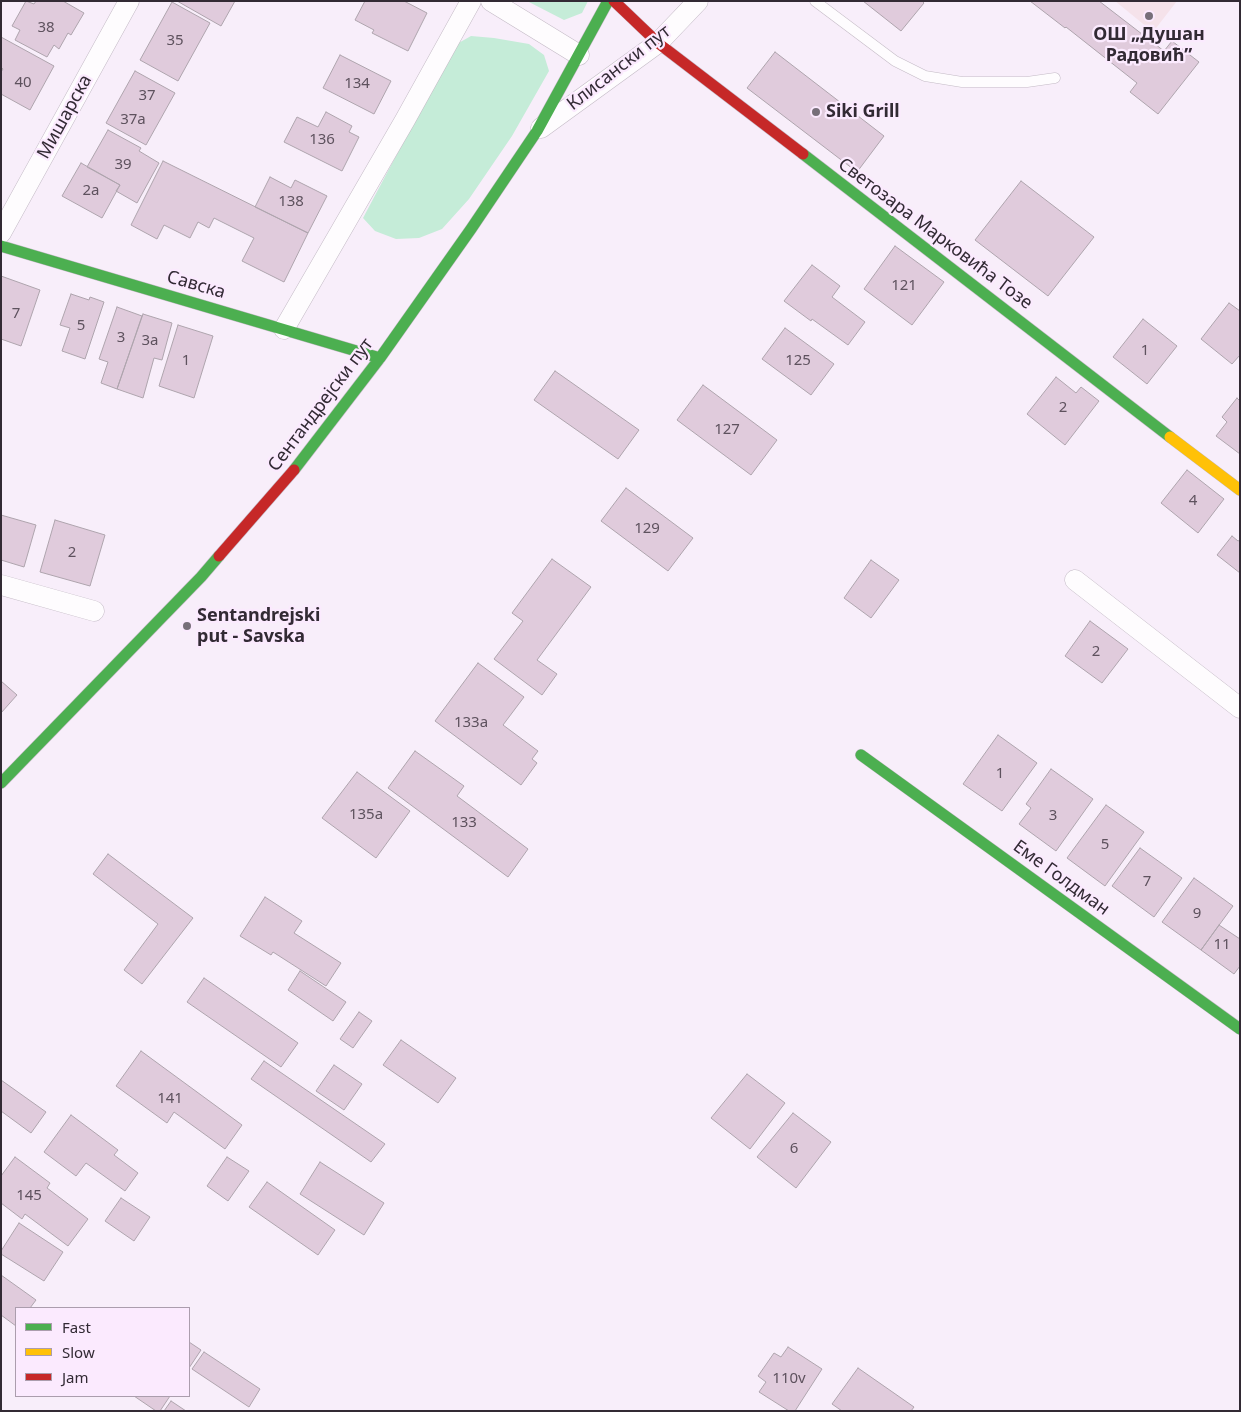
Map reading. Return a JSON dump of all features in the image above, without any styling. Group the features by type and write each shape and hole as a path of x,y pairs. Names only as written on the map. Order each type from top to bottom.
{"street":[{"name":"Мишарска","path":"1,233 129,1"},
{"path":"284,329 405,120 470,1"},
{"path":"491,1 579,55"},
{"name":"Сентандрејски пут","path":"1,783 201,577 288,478 380,358 537,131 608,1"},
{"name":"Светозара Марковића Тозе","path":"614,1 658,43 1240,490"},
{"name":"Клисански пут","path":"537,131 658,43 698,1"},
{"name":"Савска","path":"1,246 380,358"},
{"path":"1075,580 1240,708"},
{"path":"1,585 94,611"},
{"name":"Еме Голдман","path":"861,755 1240,1029"}],"lane":[{"path":"815,1 895,61 925,76 962,82 1027,82 1055,78"}],"shaded area":[{"name":"ОШ „Душан Радовић”","path":"1115,1 1177,1 1153,32"}],"green space":[{"path":"527,1 588,1 582,13 564,20"},
{"path":"471,36 529,44 544,55 549,71 512,136 469,199 442,229 419,238 396,239 375,231 363,218 455,45"}],"building":[{"path":"26,1 34,4 36,1 63,1 84,13 71,35 68,33 59,49 54,45 47,57 15,40 20,30 12,26"},
{"path":"177,1 235,1 221,26"},
{"path":"365,1 404,1 427,13 408,51 372,33 374,30 355,20"},
{"path":"863,1 922,1 924,3 901,31"},
{"path":"1030,1 1099,1 1164,51 1172,41 1199,62 1158,114 1130,92 1137,83"},
{"path":"172,2 210,23 178,81 140,60"},
{"path":"1,37 54,66 30,110 1,94 1,72 3,69 1,67"},
{"name":"Siki Grill","path":"775,52 884,136 857,172 747,88"},
{"path":"340,55 391,81 374,114 323,88"},
{"path":"135,71 175,93 146,145 106,123"},
{"path":"326,112 352,126 349,132 359,137 342,171 284,142 297,117 318,127"},
{"path":"108,130 141,148 139,151 159,163 137,203 116,191 120,185 87,167"},
{"path":"163,161 308,233 284,282 242,261 254,238 214,218 209,228 198,222 190,238 164,225 157,239 131,225"},
{"path":"81,163 120,185 102,218 62,196"},
{"path":"270,177 291,188 295,180 327,196 308,233 255,207"},
{"path":"1021,181 1094,237 1048,296 975,240"},
{"path":"895,246 944,282 912,325 864,289"},
{"path":"812,265 840,286 832,297 865,322 848,345 784,301"},
{"path":"1,276 40,290 21,346 1,339"},
{"path":"71,294 89,300 90,297 104,302 85,359 62,351 70,328 60,325"},
{"path":"1229,303 1240,311 1240,355 1232,364 1201,339"},
{"path":"117,307 142,316 117,389 101,383 108,362 99,359"},
{"path":"143,314 172,323 162,360 154,358 143,398 117,389"},
{"path":"1143,319 1177,346 1147,384 1113,357"},
{"path":"178,325 213,336 194,398 159,386"},
{"path":"785,328 834,364 811,395 762,359"},
{"path":"555,371 639,430 618,459 534,400"},
{"path":"1056,377 1076,393 1081,387 1099,401 1065,445 1027,414"},
{"path":"703,385 777,440 751,475 677,420"},
{"path":"1237,398 1240,401 1240,454 1216,436 1227,422 1222,417"},
{"path":"1187,470 1224,499 1198,533 1161,503"},
{"path":"626,488 693,538 668,571 601,521"},
{"path":"1,515 36,525 24,567 1,560"},
{"path":"55,520 105,535 90,586 40,572"},
{"path":"1232,536 1238,541 1240,540 1240,573 1217,555"},
{"path":"552,559 591,587 537,660 557,674 542,695 494,659 523,621 512,613"},
{"path":"871,560 899,580 871,618 844,598"},
{"path":"1090,621 1128,649 1102,683 1065,656"},
{"path":"478,663 524,697 503,725 538,751 532,759 537,763 521,785 435,721"},
{"path":"1,681 17,695 1,713"},
{"path":"998,735 1037,763 1002,811 963,784"},
{"path":"415,751 464,786 457,796 528,849 508,877 388,788"},
{"path":"1051,769 1093,799 1056,851 1019,824 1031,808 1026,804"},
{"path":"357,772 410,811 376,858 322,818"},
{"path":"1106,805 1144,832 1105,886 1067,858"},
{"path":"1140,848 1182,878 1154,917 1112,886"},
{"path":"108,854 193,918 142,984 124,970 158,924 93,874"},
{"path":"1194,878 1233,906 1201,950 1162,922"},
{"path":"265,897 302,921 294,933 341,963 326,986 273,952 271,955 240,936"},
{"path":"1219,925 1240,939 1240,966 1234,974 1201,950"},
{"path":"300,971 346,1002 333,1021 288,990"},
{"path":"204,978 298,1043 281,1067 187,1002"},
{"path":"359,1012 372,1021 353,1048 340,1039"},
{"path":"401,1040 456,1078 438,1103 383,1065"},
{"path":"141,1051 242,1125 225,1149 174,1112 167,1123 116,1086"},
{"path":"264,1061 385,1144 371,1162 251,1079"},
{"path":"334,1065 362,1084 344,1110 316,1091"},
{"path":"747,1074 785,1103 750,1149 711,1118"},
{"path":"1,1080 46,1112 31,1133 1,1111"},
{"path":"793,1113 831,1142 796,1188 757,1157"},
{"path":"71,1115 118,1150 114,1155 138,1173 125,1191 86,1163 76,1176 44,1152"},
{"path":"15,1157 50,1183 47,1188 88,1219 68,1246 25,1214 22,1219 1,1203 1,1176"},
{"path":"227,1157 249,1171 228,1201 207,1186"},
{"path":"320,1162 384,1203 364,1235 300,1194"},
{"path":"267,1182 335,1230 318,1255 249,1207"},
{"path":"121,1198 150,1217 134,1241 105,1221"},
{"path":"19,1223 63,1252 44,1281 1,1254 1,1251"},
{"path":"1,1275 36,1300 31,1307 15,1307 15,1325 1,1315"},
{"path":"190,1343 201,1350 190,1366"},
{"path":"788,1347 822,1369 795,1411 789,1411 759,1392 766,1382 758,1376 774,1353 781,1357"},
{"path":"204,1352 260,1389 249,1407 192,1369"},
{"path":"858,1368 914,1407 911,1411 842,1411 832,1404"},
{"path":"135,1397 169,1397 160,1411 156,1411"},
{"path":"171,1401 186,1411 164,1411"}],"traffic: fast":[{"path":"294,470 380,358 537,131 608,1"},
{"path":"803,154 1170,437"},
{"path":"1,246 380,358"},
{"path":"1,783 201,577 219,556"},
{"path":"861,755 1240,1029"}],"traffic: slow":[{"path":"1170,437 1240,490"}],"traffic: jam":[{"path":"614,1 658,43 803,154"},
{"path":"219,556 294,470"}],"place":[{"name":"ОШ „Душан Радовић”","path":"1149,16"},
{"name":"Siki Grill","path":"816,112"},
{"name":"Sentandrejski put - Savska","path":"187,626"}]}
